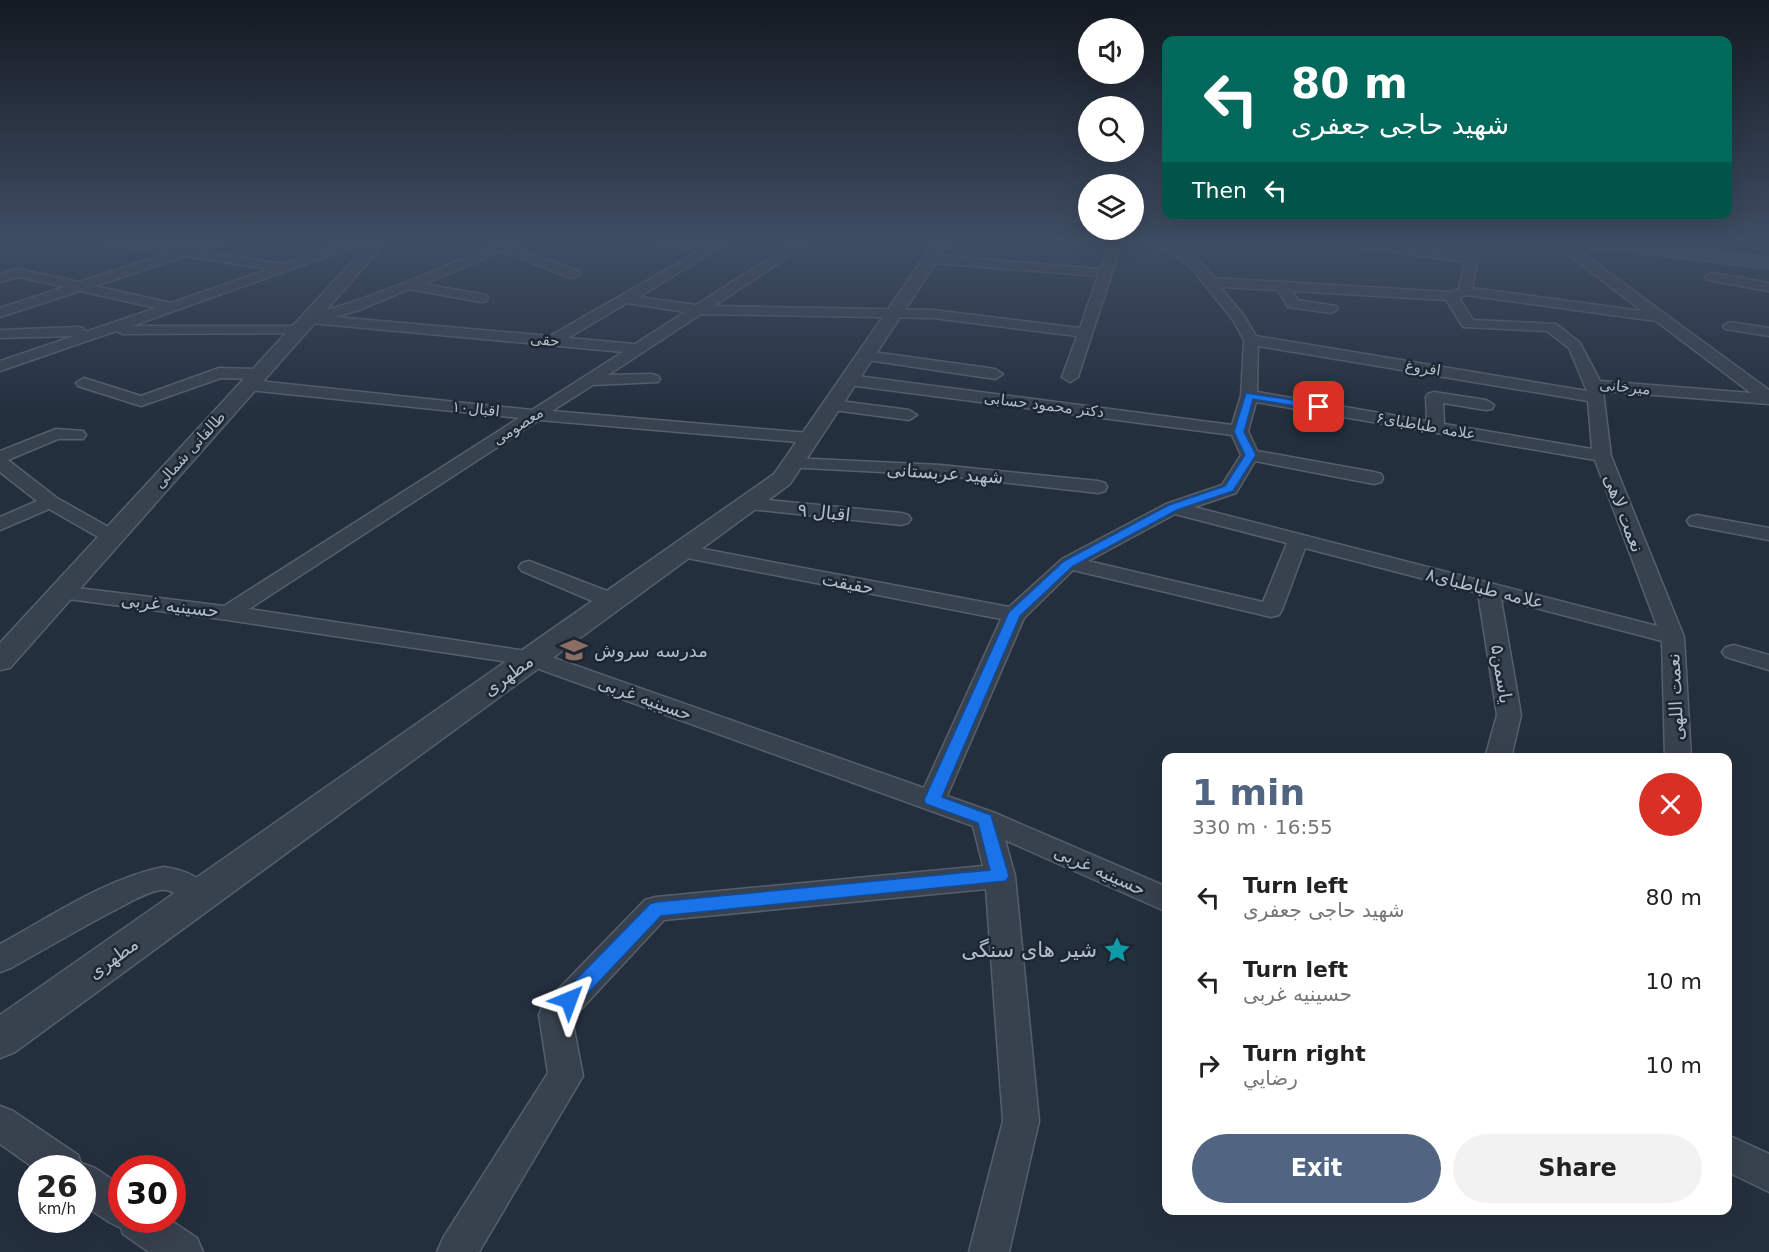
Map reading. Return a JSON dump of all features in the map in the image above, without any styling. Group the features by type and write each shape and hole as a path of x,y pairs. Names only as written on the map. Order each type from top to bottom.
{"street":[{"path":"0,313 44,298"},
{"path":"132,298 172,308"},
{"path":"0,366 199,298"},
{"name":"طالقانی شمالی","path":"4,655 328,298"},
{"path":"0,334 304,325 374,298"},
{"path":"553,341 625,298"},
{"path":"629,298 699,310 933,314 1086,333"},
{"name":"معصومی","path":"228,613 717,298"},
{"name":"مطهری","path":"0,1039 782,479 905,298"},
{"name":"دکتر محمود حسابی","path":"1070,377 1098,298"},
{"path":"1223,298 1251,340 1249,396 1239,432 1250,455"},
{"path":"1290,298 1293,304 1331,309"},
{"name":"میرخانی","path":"1459,298 1468,324 1551,327 1575,346 1595,391 1769,398"},
{"path":"1497,298 1660,317"},
{"path":"1635,298 1769,398"},
{"name":"حقی","path":"304,325 553,341 638,349"},
{"path":"1730,326 1769,332"},
{"name":"افروغ","path":"1251,340 1595,391"},
{"path":"866,356 995,374"},
{"name":"اقبال۱۰","path":"84,383 141,401 219,373 536,415 809,438"},
{"path":"590,380 652,380"},
{"name":"دکتر محمود حسابی","path":"849,380 1239,432"},
{"name":"نعمت لاهی","path":"1595,391 1602,456 1672,637"},
{"name":"علامه طباطبای۶","path":"1249,396 1602,456"},
{"path":"1436,427 1434,397 1486,405"},
{"path":"832,405 909,416"},
{"path":"0,457 56,435 77,435"},
{"path":"1250,455 1374,478"},
{"path":"932,800 1014,615 1069,563 1173,508 1229,489 1250,455"},
{"name":"شهید عربستانی","path":"792,463 940,470 1098,487"},
{"path":"0,464 50,502 112,537"},
{"path":"0,524 50,502"},
{"name":"اقبال ۹","path":"747,504 902,519"},
{"name":"علامه طباطبای۸","path":"1173,508 1672,637"},
{"path":"1697,521 1769,534"},
{"path":"1069,563 1271,610 1298,540"},
{"name":"حقیقت","path":"682,551 1014,615"},
{"path":"530,567 612,601"},
{"name":"یاسمن۵","path":"1488,589 1509,715 1499,753"},
{"name":"حسینیه غربی","path":"61,592 228,613 532,658 985,819 1162,898"},
{"name":"نعمت اللهی","path":"1672,637 1678,753"},
{"path":"1734,652 1769,663"},
{"path":"985,819 1000,876 1022,1121 992,1251"},
{"path":"457,1252 566,1076 555,1015 656,909 1000,876"},
{"path":"0,959 135,887 160,878 177,880 200,896"},
{"path":"0,1123 46,1155"},
{"path":"1732,1155 1769,1174"},
{"path":"156,1233 183,1252"}],"place":[{"name":"مدرسه سروش","path":"574,650"},
{"name":"شیر های سنگی","path":"1117,950"}],"route":[{"path":"569,1000 656,909 1000,876 985,819 932,800 1014,615 1069,563 1173,508 1229,489 1250,455 1239,432 1249,396 1319,407"}]}
